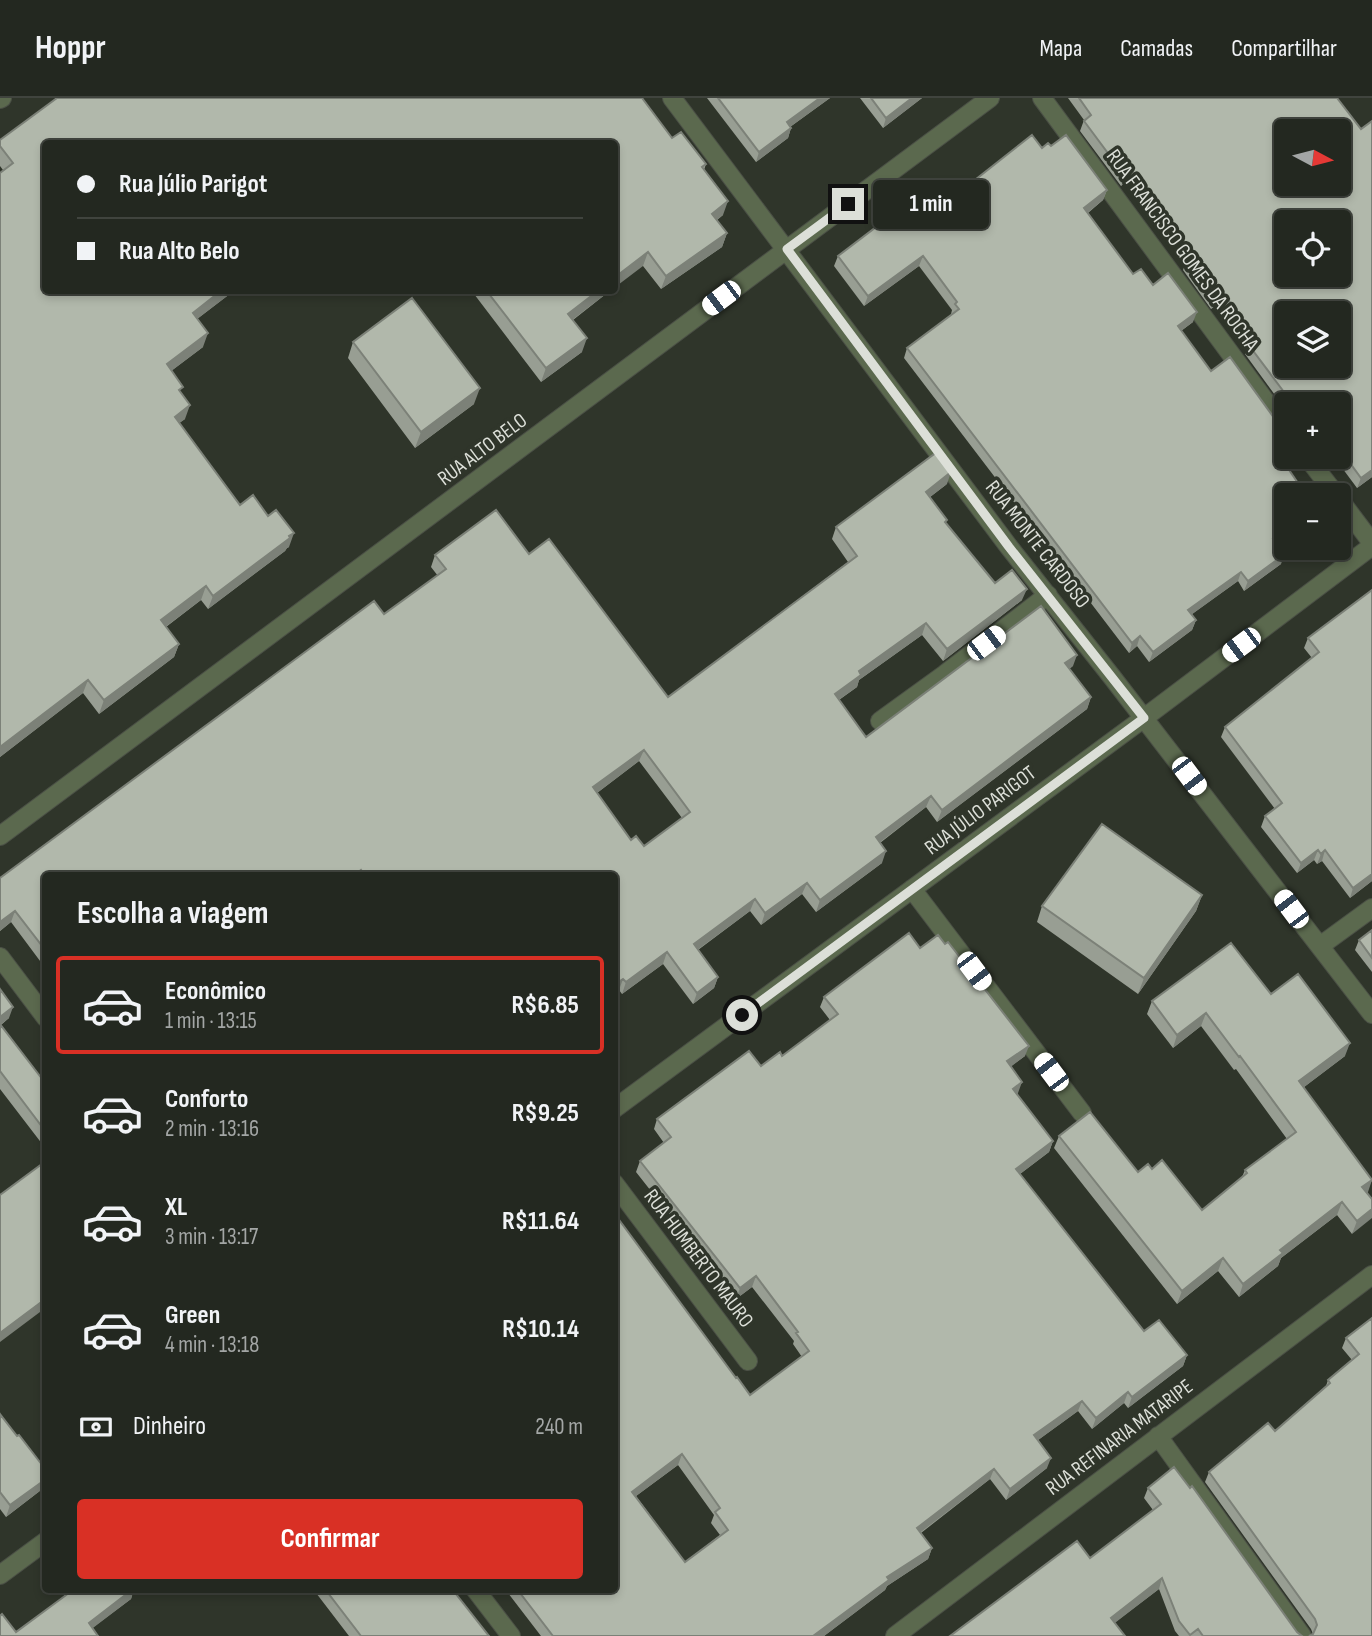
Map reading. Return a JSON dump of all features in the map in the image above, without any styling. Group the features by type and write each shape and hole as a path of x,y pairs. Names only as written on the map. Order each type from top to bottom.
{"street":[{"name":"RUA MONTE CARDOSO","path":"672,98 1009,547 1372,1014"},
{"name":"RUA ALTO BELO","path":"0,835 990,98"},
{"name":"RUA FRANCISCO GOMES DA ROCHA","path":"1042,98 1274,413"},
{"path":"1351,516 1372,545"},
{"name":"RUA JÚLIO PARIGOT","path":"618,1107 1144,718 1372,545"},
{"path":"880,721 1048,595"},
{"path":"912,889 1082,1113"},
{"path":"1320,946 1372,908"},
{"path":"0,957 42,1013"},
{"name":"RUA HUMBERTO MAURO","path":"618,1188 748,1361"},
{"name":"RUA REFINARIA MATARIPE","path":"895,1636 1372,1275"},
{"path":"1158,1436 1302,1636"},
{"path":"0,1575 42,1544"},
{"path":"478,1593 511,1636"}],"building":[{"path":"57,98 642,98 672,138 681,132 706,164 702,167 728,201 712,214 727,233 666,276 648,252 618,275 618,140 42,140 42,294 217,294 193,313 208,333 167,364 183,387 179,390 190,405 175,417 240,505 253,495 268,516 276,510 294,533 213,596 206,586 161,620 179,644 104,700 88,680 0,747 0,173 13,163 0,146 0,140"},
{"path":"718,98 820,98 787,122 791,128 759,152"},
{"path":"871,98 912,98 886,118"},
{"path":"1079,98 1337,98 1361,129 1372,121 1372,470 1361,478 1351,464 1351,392 1284,392 1248,344 1254,340 1241,317 1223,293 1215,299 1187,260 1194,255 1132,171 1125,176 1084,121 1091,115"},
{"path":"1032,135 1042,148 1048,143 1051,146 1066,135 1107,190 1084,208 1133,274 1141,269 1153,285 1168,273 1197,312 1178,326 1211,371 1230,357 1274,418 1274,469 1288,469 1298,483 1274,483 1273,539 1274,560 1277,560 1248,581 1241,572 1188,610 1196,620 1153,652 1140,636 1132,643 907,348 959,309 955,304 957,302 923,256 868,296 838,256 938,180 952,198"},
{"path":"489,294 594,294 568,314 587,338 546,368"},
{"path":"412,298 480,388 421,432 353,342"},
{"path":"937,452 951,472 926,492 947,520 945,522 995,583 1012,570 1027,589 947,649 926,623 859,671 861,675 835,694 866,737 1041,606 1077,655 1065,663 1091,697 942,810 931,796 876,837 886,851 820,900 807,883 765,913 755,899 694,944 718,977 697,993 667,952 626,982 623,979 618,982 618,872 42,872 42,946 15,911 0,922 0,878 374,601 384,614 446,569 435,555 496,510 529,554 549,539 668,697 857,556 836,527","holes":["644,750 690,812 644,846 636,836 631,840 593,787"]},
{"path":"1372,590 1372,874 1353,888 1325,850 1321,854 1318,850 1301,863 1265,816 1282,803 1225,727 1319,652 1308,638"},
{"path":"1102,824 1202,895 1144,978 1042,906"},
{"path":"1372,930 1372,958 1359,940"},
{"path":"909,933 920,948 938,935 945,944 948,942 1029,1046 1007,1061 1022,1082 1013,1089 1053,1141 1016,1169 1144,1331 1159,1320 1187,1355 1132,1397 1128,1392 1096,1418 1082,1401 1034,1435 1051,1458 1010,1489 994,1469 917,1528 932,1548 887,1577 889,1580 813,1636 553,1636 520,1593 618,1593 618,1218 750,1395 809,1351 756,1276 740,1288 640,1161 671,1137 657,1119 749,1051 761,1066 780,1052 782,1056 838,1014 824,997","holes":["682,1454 720,1508 715,1512 728,1530 685,1562 632,1492"]},
{"path":"1231,943 1271,994 1298,974 1350,1043 1299,1081 1372,1180 1362,1187 1372,1199 1372,1209 1357,1221 1342,1202 1280,1250 1283,1253 1243,1284 1223,1258 1182,1291 1059,1136 1090,1112 1138,1172 1148,1164 1152,1169 1162,1160 1202,1210 1247,1173 1245,1170 1296,1132 1206,1013 1177,1035 1152,1001"},
{"path":"0,989 13,1007 0,1017"},
{"path":"0,1024 42,1079 42,1127 0,1071"},
{"path":"42,1164 42,1302 0,1333 0,1195"},
{"path":"1372,1318 1372,1636 1309,1636 1317,1625 1315,1619 1209,1472 1268,1423 1275,1431 1330,1383 1328,1380 1359,1354 1346,1338"},
{"path":"0,1414 42,1465 42,1482 10,1505 0,1492"},
{"path":"1174,1467 1190,1488 1192,1486 1302,1636 1203,1636 1198,1629 1190,1635 1179,1621 1162,1578 1111,1618 1125,1636 950,1636 1077,1541 1090,1558 1161,1504 1148,1488"},
{"path":"69,1593 128,1593 89,1623 98,1636 0,1636 2,1614 16,1632"},
{"path":"328,1593 455,1593 489,1636 361,1636"}],"route":[{"path":"742,1015 1144,718 1009,547 787,249 848,204"}]}
